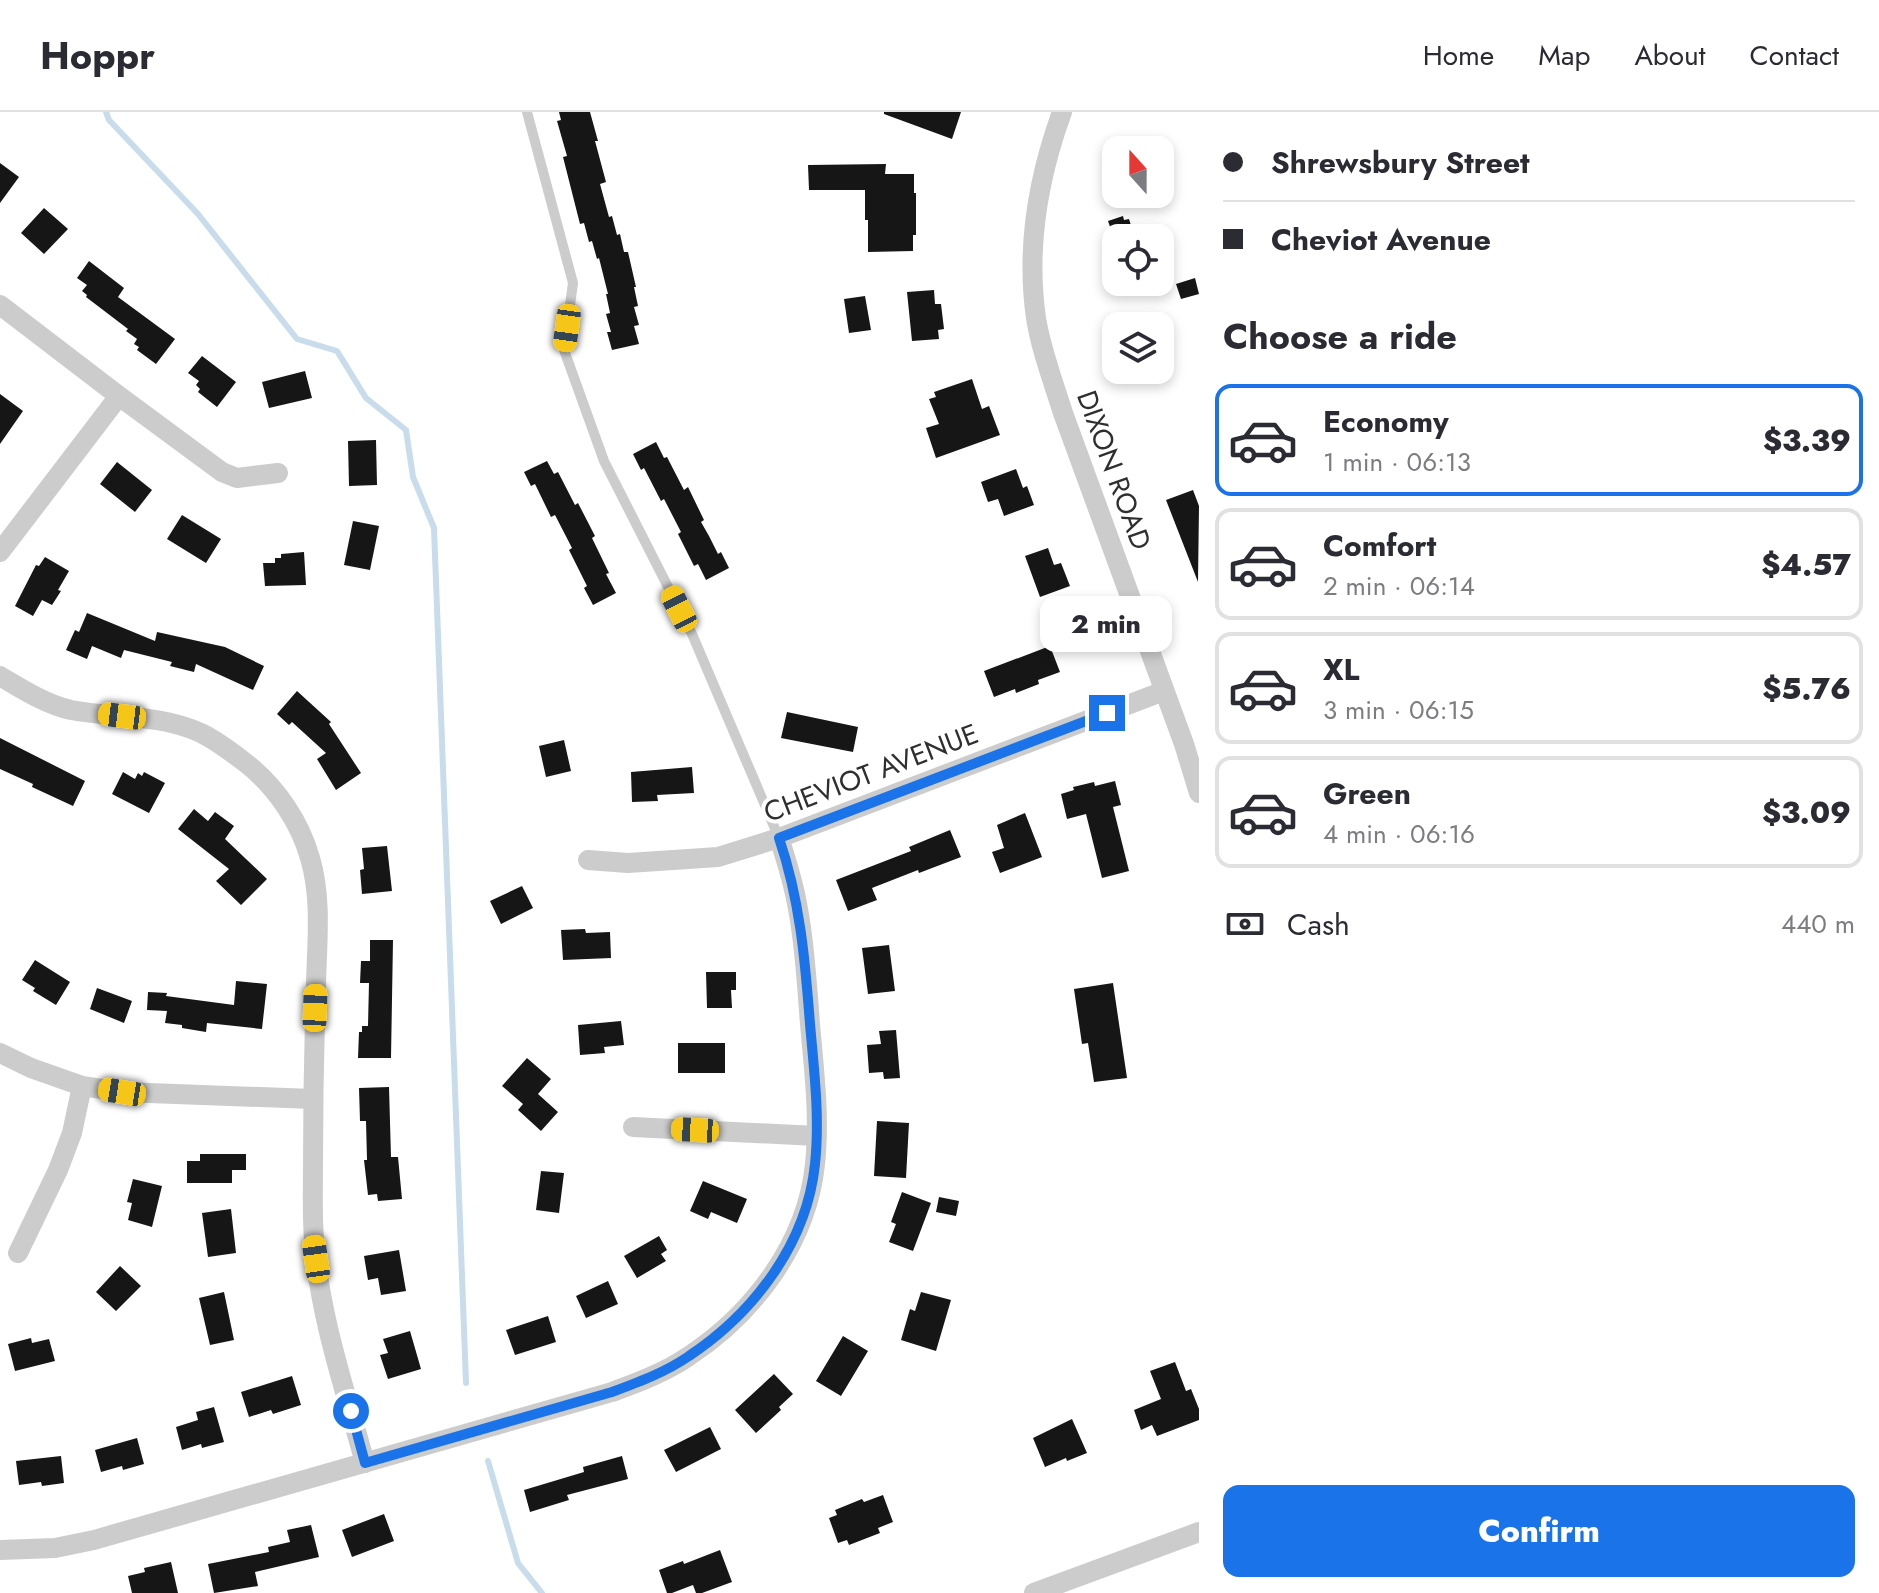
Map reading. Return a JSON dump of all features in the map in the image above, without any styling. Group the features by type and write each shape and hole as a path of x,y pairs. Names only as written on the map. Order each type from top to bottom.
{"street":[{"name":"DIXON ROAD","path":"1062,112 1043,172 1035,225 1032,258 1037,320 1045,359 1063,413 1199,793"},
{"path":"0,305 222,472 237,478 278,473"},
{"path":"0,552 119,396"},
{"path":"0,676 48,703 70,710 148,719 201,733 249,765 276,794 304,838 316,884 317,916 314,1238 330,1333 365,1463"},
{"name":"CHEVIOT AVENUE","path":"588,860 628,863 718,857 779,838 1164,691"},
{"path":"0,1550 55,1548 94,1540 612,1392 664,1371 713,1339 757,1296 794,1241 804,1217 815,1165 815,1087 799,910 779,838"},
{"path":"0,1053 82,1086 122,1092 313,1099"},
{"path":"18,1253 58,1170 72,1133 82,1086"},
{"path":"633,1127 817,1136"},
{"path":"1034,1593 1199,1532"}],"lane":[{"path":"527,112 573,283 564,350 604,461 692,634 779,838"}],"building":[{"path":"559,112 590,112 606,182 600,184 609,217 612,216 617,235 620,234 624,252 628,252 636,287 638,306 634,307 639,325 634,326 639,344 612,350 607,332 611,332 606,314 610,313 608,294 599,258 592,241 589,242 584,223 580,224 563,157 567,156 557,121 561,120"},
{"path":"884,112 961,112 952,139"},
{"path":"0,163 19,177 0,203"},
{"path":"886,164 885,174 914,174 916,235 913,235 913,251 868,252 865,190 809,190 808,165"},
{"path":"44,208 68,229 44,254 21,233"},
{"path":"1123,216 1131,224 1109,224 1108,221"},
{"path":"89,261 124,288 118,297 175,339 156,364 137,350 139,347 134,344 137,339 126,331 128,329 82,291 87,285 77,278"},
{"path":"1195,278 1199,294 1181,299 1176,284"},
{"path":"934,290 935,304 941,304 944,329 938,330 939,339 912,341 907,292"},
{"path":"865,296 871,330 849,333 844,299"},
{"path":"202,356 236,382 217,407 198,392 200,389 196,385 199,381 188,373"},
{"path":"305,371 312,398 269,408 262,382"},
{"path":"972,379 982,409 989,406 1000,435 936,458 926,428 939,424 929,399 936,397 934,392"},
{"path":"0,394 23,411 0,444"},
{"path":"376,440 377,485 349,486 348,441"},
{"path":"656,442 684,490 688,487 704,520 701,522 729,568 706,580 698,564 694,566 664,499 661,501 633,454"},
{"path":"547,461 554,474 558,472 575,505 578,503 595,536 592,538 616,593 593,605 569,550 572,548 555,515 551,517 535,484 531,486 524,472"},
{"path":"117,462 152,490 135,512 100,484"},
{"path":"1016,469 1034,505 1004,516 998,499 988,502 981,482"},
{"path":"1193,490 1199,506 1198,582 1166,500"},
{"path":"182,515 221,539 206,563 167,539"},
{"path":"353,521 379,526 370,570 344,565"},
{"path":"1048,548 1054,565 1061,563 1070,586 1040,597 1025,556"},
{"path":"304,552 306,585 265,586 263,563 275,563 275,558 281,558 281,554"},
{"path":"45,557 69,571 52,605 42,600 33,616 15,606 36,565 39,566"},
{"path":"87,613 155,641 157,632 225,647 264,666 253,690 196,664 194,672 170,666 172,662 124,650 121,658 92,646 87,659 66,650 75,630 79,632"},
{"path":"1050,646 1060,672 1016,693 1015,689 994,697 984,671"},
{"path":"297,691 331,722 329,724 361,773 336,790 317,759 326,753 292,722 289,725 277,714"},
{"path":"787,712 858,727 853,752 781,738"},
{"path":"0,738 85,781 73,806 0,769"},
{"path":"564,740 571,771 546,777 539,746"},
{"path":"692,767 694,793 657,795 658,801 632,802 631,772"},
{"path":"123,772 135,779 138,773 142,776 144,772 165,783 149,813 112,794"},
{"path":"1115,781 1121,805 1113,807 1129,871 1102,878 1086,814 1067,819 1061,794 1074,790 1073,787"},
{"path":"194,809 208,821 215,812 234,826 225,839 267,879 241,905 216,881 229,869 178,829"},
{"path":"1025,813 1042,857 1000,873 992,852 1004,848 997,825"},
{"path":"950,830 961,857 872,888 877,900 848,911 836,880 911,851 909,847"},
{"path":"387,846 392,891 362,894 362,848"},
{"path":"522,886 533,908 501,924 490,901"},
{"path":"585,929 586,933 610,932 611,958 563,960 561,930"},
{"path":"370,940 393,940 391,1058 358,1058 359,1032 362,1032 362,1026 368,1026 369,983 360,983 361,961 370,961"},
{"path":"889,945 895,991 868,994 862,948"},
{"path":"35,960 70,982 56,1005 22,980"},
{"path":"706,972 736,972 736,990 731,990 732,1008 707,1008"},
{"path":"236,981 267,984 262,1029 207,1023 206,1032 165,1023 167,1011 147,1010 148,992 234,1005"},
{"path":"1113,983 1127,1078 1094,1082 1088,1043 1082,1044 1074,989"},
{"path":"97,988 132,1001 124,1023 90,1009"},
{"path":"621,1021 624,1045 604,1047 605,1053 580,1055 578,1025"},
{"path":"896,1030 900,1078 884,1079 883,1072 869,1073 867,1045 881,1044 879,1031"},
{"path":"678,1043 725,1043 725,1073 678,1073"},
{"path":"527,1058 551,1079 538,1094 558,1112 541,1131 518,1110 523,1104 502,1086"},
{"path":"389,1087 391,1157 398,1157 402,1199 378,1201 377,1194 368,1195 364,1160 367,1160 366,1121 360,1121 359,1088"},
{"path":"877,1121 909,1123 906,1178 874,1176"},
{"path":"200,1154 246,1154 246,1170 232,1170 232,1183 187,1183 187,1161 200,1161"},
{"path":"541,1171 564,1173 559,1213 536,1210"},
{"path":"133,1179 162,1186 152,1227 128,1220 132,1203 127,1202"},
{"path":"703,1181 747,1199 737,1223 711,1212 708,1219 690,1211"},
{"path":"902,1192 931,1203 913,1251 889,1242 896,1224 891,1222"},
{"path":"939,1197 959,1201 956,1216 936,1212"},
{"path":"231,1209 236,1253 208,1257 202,1213"},
{"path":"659,1236 667,1250 661,1254 666,1261 637,1278 624,1256"},
{"path":"399,1250 406,1291 381,1295 378,1278 368,1280 364,1256"},
{"path":"120,1266 141,1286 116,1311 96,1292"},
{"path":"608,1281 618,1304 586,1318 576,1296"},
{"path":"224,1292 234,1340 210,1345 199,1298"},
{"path":"921,1292 951,1300 936,1351 901,1340 910,1309 915,1311"},
{"path":"548,1316 556,1342 515,1355 506,1330"},
{"path":"410,1331 421,1369 388,1379 380,1355 388,1353 383,1339"},
{"path":"843,1336 868,1351 841,1396 816,1381"},
{"path":"31,1338 32,1343 49,1339 55,1361 15,1371 8,1344"},
{"path":"1175,1362 1186,1391 1191,1389 1199,1409 1199,1420 1157,1436 1152,1425 1141,1430 1134,1410 1161,1399 1150,1371"},
{"path":"774,1374 793,1394 756,1433 735,1410"},
{"path":"292,1376 301,1405 273,1414 271,1410 249,1417 241,1392"},
{"path":"214,1407 224,1442 182,1450 176,1427 198,1420 196,1412"},
{"path":"1072,1419 1087,1453 1045,1467 1033,1438"},
{"path":"710,1427 721,1449 676,1472 664,1450"},
{"path":"137,1438 144,1464 101,1472 95,1450"},
{"path":"61,1456 64,1483 19,1485 16,1461"},
{"path":"622,1456 628,1479 567,1495 569,1500 530,1512 524,1490 584,1472 583,1467"},
{"path":"883,1495 893,1522 878,1528 880,1533 849,1545 847,1540 838,1543 829,1518 837,1515 835,1510 862,1499 864,1502"},
{"path":"384,1514 394,1541 352,1557 342,1530"},
{"path":"311,1525 319,1557 255,1572 258,1586 214,1593 208,1564 269,1552 268,1547 290,1542 287,1530"},
{"path":"720,1550 732,1582 702,1593 696,1593 693,1585 667,1593 659,1570"},
{"path":"171,1562 178,1593 132,1593 128,1576 145,1572 144,1568"}],"waterway":[{"path":"106,112 109,120 198,214 297,339 337,351 366,398 406,430 413,477 434,528 466,1383"},
{"path":"488,1461 518,1563 542,1593"}],"route":[{"path":"351,1411 365,1463 612,1392 664,1371 713,1339 757,1296 794,1241 804,1217 815,1165 816,1101 799,910 779,838 1107,713"}]}
